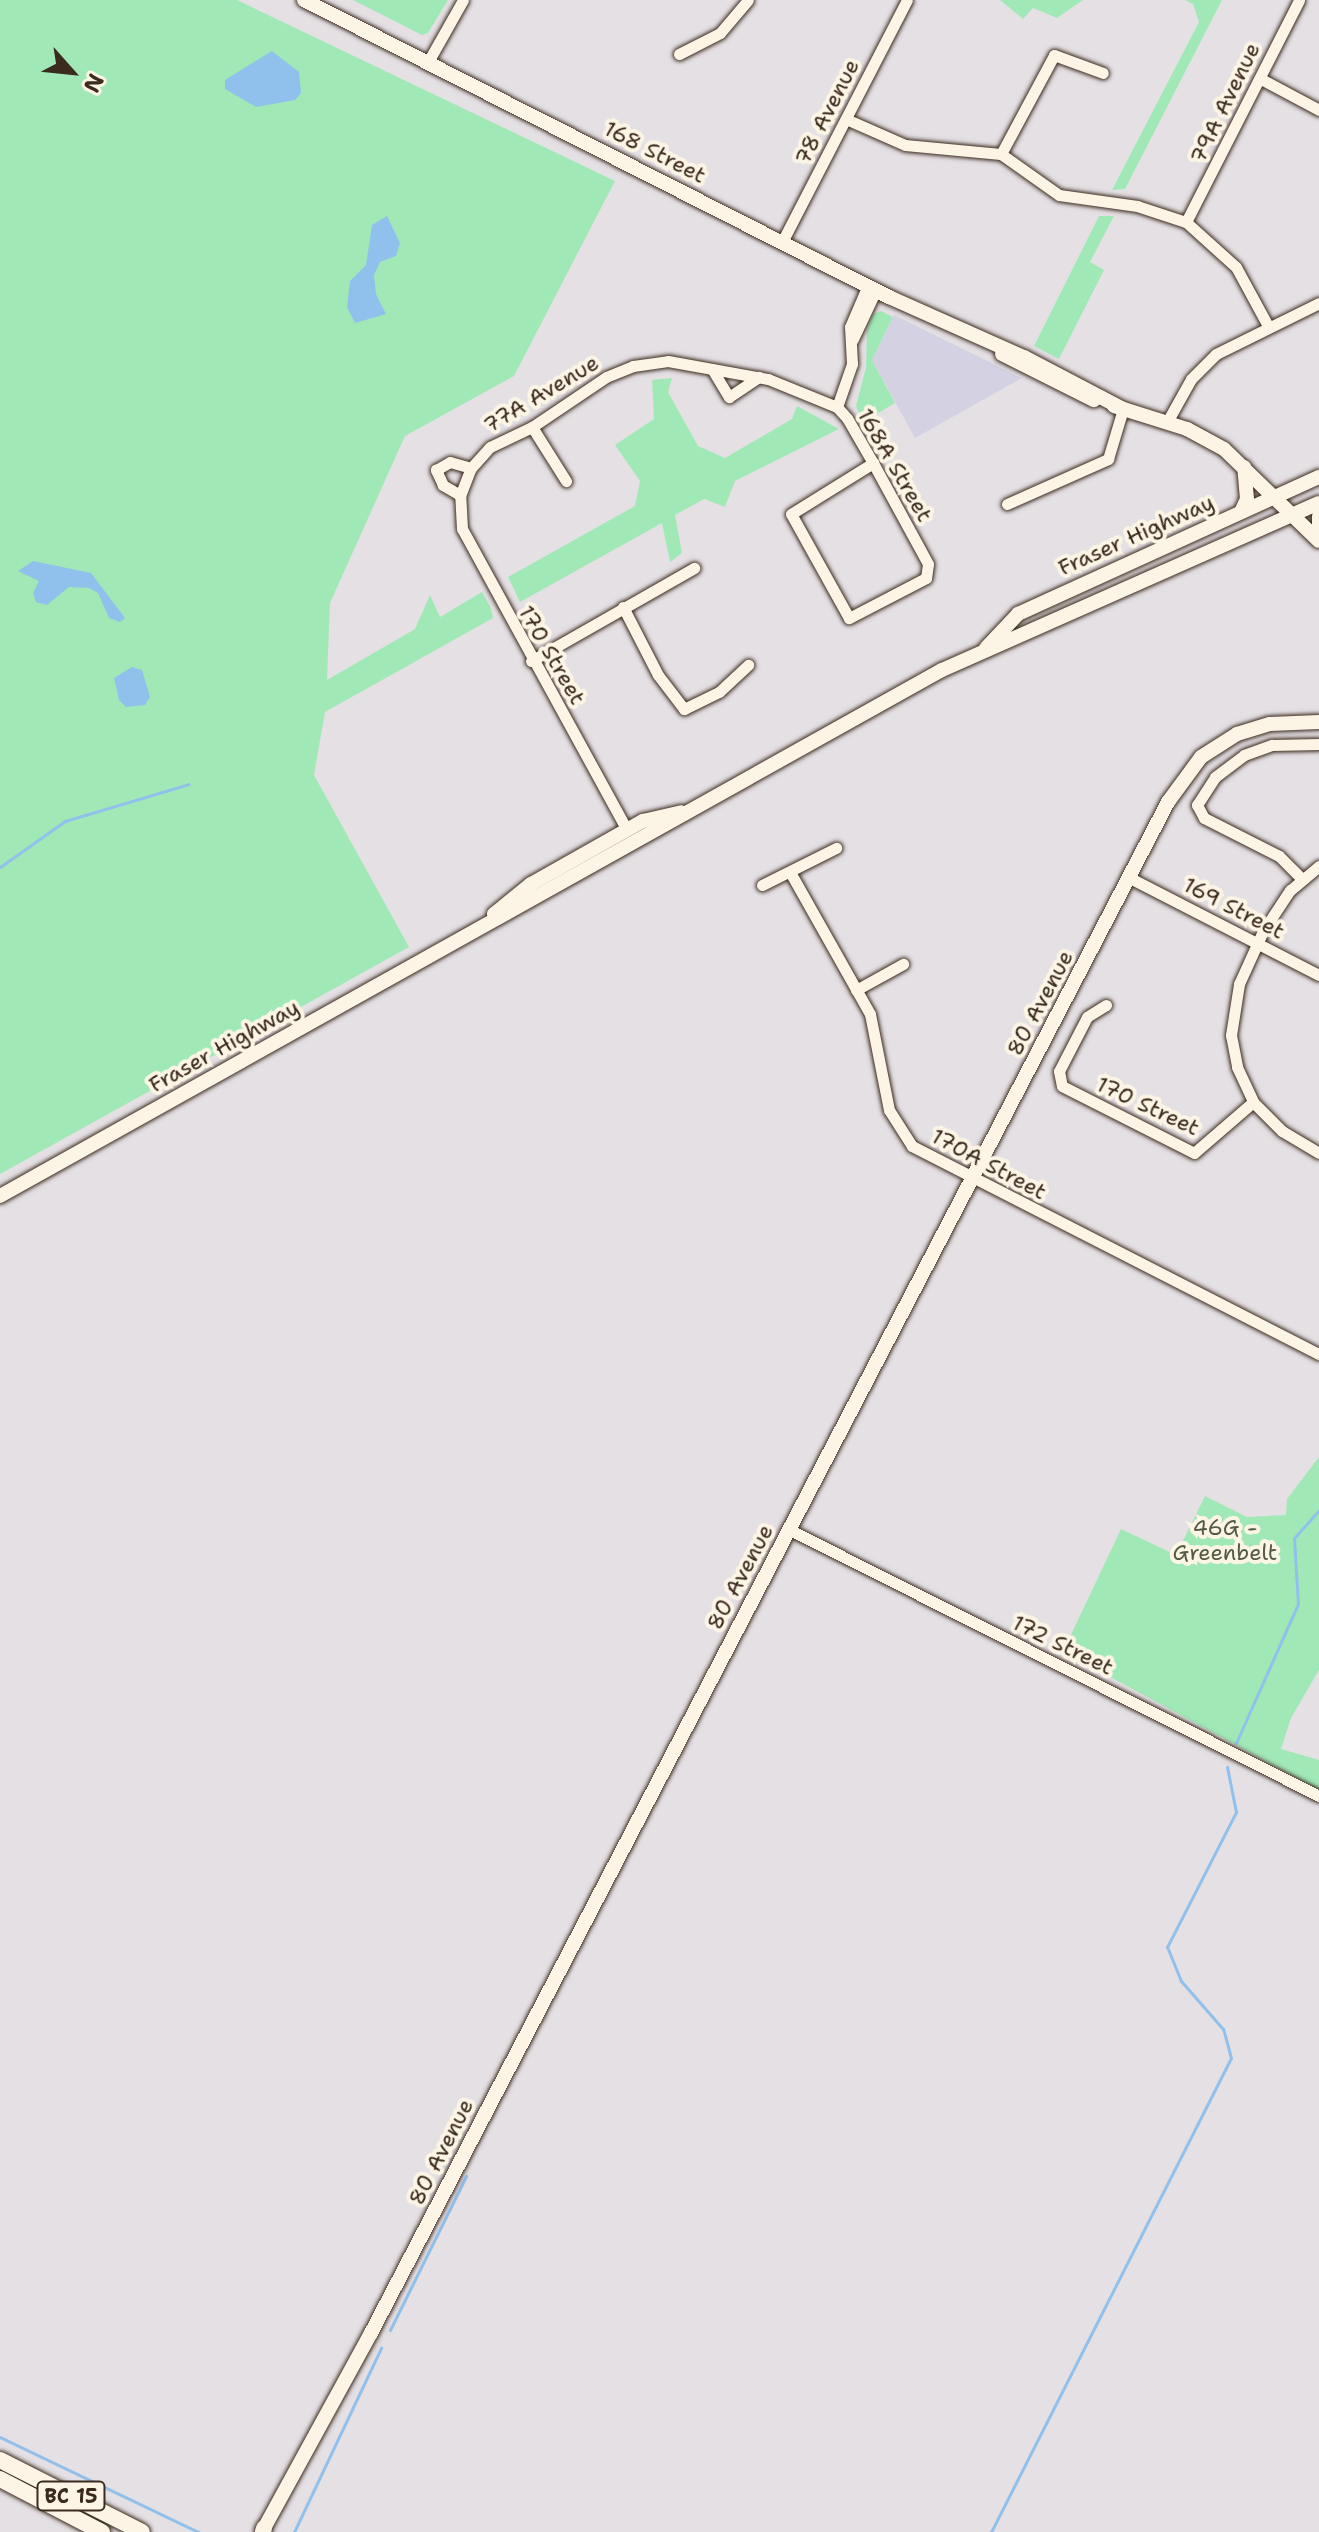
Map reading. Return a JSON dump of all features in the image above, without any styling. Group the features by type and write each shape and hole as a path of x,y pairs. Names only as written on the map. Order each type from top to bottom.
{"highway":[{"name":"BC 15","path":"0,2460 142,2532"},
{"name":"BC 15","path":"0,2479 102,2532"}],"main road":[{"name":"168 Street","path":"304,0 985,344 1024,357 1123,409 1208,439 1244,467 1319,538"},
{"path":"1241,512 1247,499 1244,467"},
{"name":"Fraser Highway","path":"983,651 1018,614 1319,477"},
{"name":"Fraser Highway","path":"0,1196 983,651 1319,503"},
{"path":"1319,516 1319,538"},
{"name":"80 Avenue","path":"263,2531 371,2333 1168,802 1205,754 1251,728 1319,722"},
{"name":"Fraser Highway","path":"469,935 531,884 627,830 700,807"},
{"path":"548,892 550,882 583,855"}],"street":[{"path":"428,62 463,0"},
{"path":"679,54 720,33 748,0"},
{"name":"78 Avenue","path":"782,242 907,0"},
{"name":"79A Avenue","path":"1186,222 1299,0"},
{"path":"1001,154 1054,55 1103,73"},
{"path":"1261,79 1319,110"},
{"path":"846,119 905,145 1001,154 1059,195 1137,206 1186,222 1236,267 1268,326"},
{"path":"837,407 851,371 853,339 872,288"},
{"path":"1167,422 1191,379 1210,360 1268,326 1319,303"},
{"name":"168A Street","path":"668,361 759,377 837,407 873,463 929,573 849,618 791,514 873,463"},
{"name":"77A Avenue","path":"460,495 471,468 490,447 532,427 615,373 668,361"},
{"path":"712,369 729,397 759,377"},
{"path":"1007,504 1108,459 1123,409"},
{"path":"532,427 566,481"},
{"path":"460,495 443,485 436,470 450,462 471,468"},
{"name":"170 Street","path":"460,495 462,529 531,661 627,830"},
{"path":"531,661 694,568"},
{"path":"623,607 658,675 684,709 719,692 748,665"},
{"path":"1302,879 1279,856 1204,818 1197,805 1215,777 1244,755 1278,744 1319,744"},
{"path":"762,885 836,848"},
{"path":"1319,866 1302,879 1279,905 1257,943 1239,984 1232,1018 1234,1051 1253,1102 1286,1134 1319,1153"},
{"name":"170A Street","path":"790,872 871,1018 888,1104 899,1130 918,1150 1319,1354"},
{"name":"169 Street","path":"1130,878 1319,975"},
{"path":"856,990 903,964"},
{"name":"170 Street","path":"1106,1005 1088,1016 1057,1081 1194,1153 1253,1102"},
{"name":"172 Street","path":"790,1530 1319,1796"}],"shaded area":[{"path":"894,315 1022,378 915,438 872,360"}],"green space":[{"path":"0,0 237,0 615,181 514,376 405,436 330,603 327,680 415,629 430,595 440,617 482,592 491,608 493,618 325,712 314,775 409,947 0,1174"},
{"path":"353,0 448,0 428,33 422,35"},
{"path":"1000,0 1083,0 1057,18 1033,8 1023,19"},
{"path":"1185,0 1222,0 1125,189 1112,190 1199,22 1193,4"},
{"path":"1099,216 1114,216 1090,262 1104,270 1059,359 1034,346"},
{"path":"881,311 893,317 872,360 895,403 863,422 856,406 866,367 867,330 873,314"},
{"path":"672,378 668,392 698,446 725,458 792,419 797,406 839,429 735,481 725,507 704,499 675,515 682,553 670,562 662,523 520,602 508,577 635,506 640,481 615,445 654,419 652,380"},
{"name":"46G - Greenbelt","path":"1319,1457 1319,1670 1291,1718 1281,1749 1319,1760 1319,1790 1053,1646 1061,1639 1068,1641 1121,1529 1176,1555 1205,1496 1247,1517 1286,1515 1287,1499"}],"water":[{"path":"272,51 299,72 301,93 295,100 256,107 225,89 225,80"},
{"path":"387,216 400,243 396,256 380,262 374,275 376,294 386,314 355,323 347,307 350,281 366,265 372,225"},
{"path":"33,561 91,573 125,618 120,622 109,618 98,593 89,588 69,587 47,605 36,602 33,593 39,581 18,571"},
{"path":"132,667 142,670 150,697 145,705 126,707 119,700 114,678"}],"waterway":[{"path":"0,867 65,821 189,784"},
{"path":"1236,1743 1298,1604 1294,1538 1319,1510"},
{"path":"991,2532 1231,2058 1223,2029 1181,1981 1167,1947 1236,1812 1227,1767"},
{"path":"390,2330 466,2176"},
{"path":"294,2532 381,2348"},
{"path":"0,2437 198,2532"}]}
